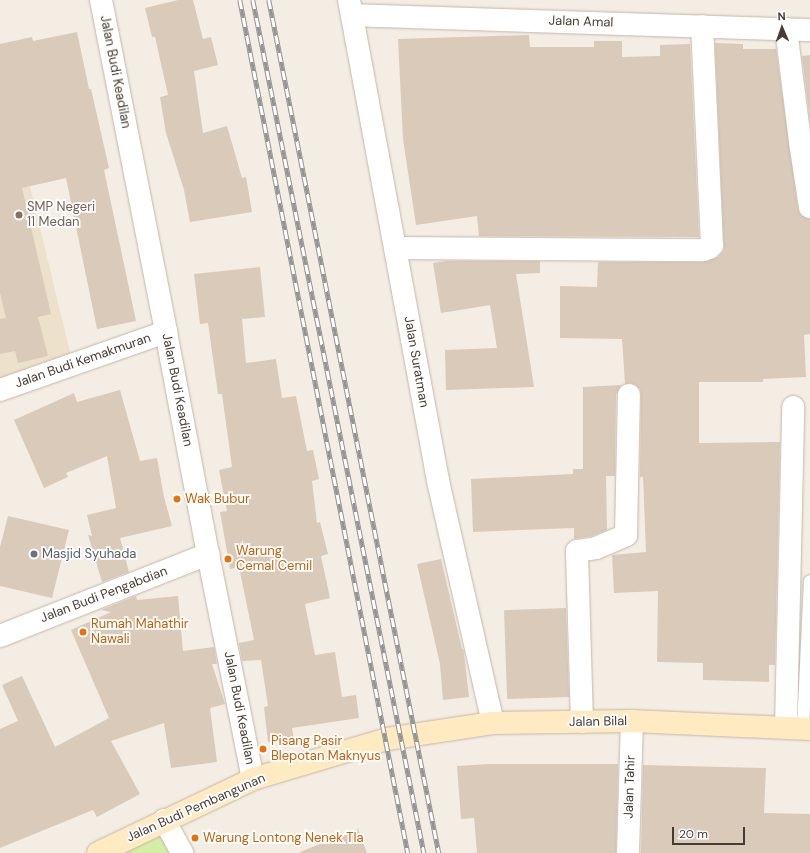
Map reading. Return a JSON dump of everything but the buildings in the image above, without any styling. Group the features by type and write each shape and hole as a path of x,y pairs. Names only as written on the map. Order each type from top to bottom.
{"main road":[{"name":"Jalan Bilal","path":"387,738 493,723 632,722 800,728"},
{"name":"Jalan Budi Pembangunan","path":"98,853 164,820 253,779 387,738"}],"street":[{"name":"Jalan Budi Keadilan","path":"101,0 253,779"},
{"name":"Jalan Amal","path":"351,8 810,30"},
{"name":"Jalan Suratman","path":"351,8 438,481 493,723"},
{"path":"395,248 703,250 709,248 712,244 702,26"},
{"path":"786,29 800,142 810,207"},
{"name":"Jalan Budi Kemakmuran","path":"0,390 166,332"},
{"path":"582,722 577,551 596,548 626,535 629,395"},
{"path":"793,407 800,728"},
{"name":"Jalan Budi Pengabdian","path":"0,636 208,554"},
{"name":"Jalan Tahir","path":"628,853 632,722"},
{"path":"164,820 182,853"}],"lane":[{"path":"800,728 810,581"}],"shaded area":[{"name":"SMP Negeri 11 Medan","path":"0,47 3,75 71,356 0,380"}],"green space":[{"path":"162,835 171,853 123,853"}],"railway":[{"path":"240,0 408,853"},
{"path":"253,0 424,853"},
{"path":"269,0 439,853"}],"place":[{"name":"SMP Negeri 11 Medan","path":"19,215"},
{"name":"Wak Bubur","path":"177,499"},
{"name":"Masjid Syuhada","path":"34,554"},
{"name":"Warung Cemal Cemil","path":"228,559"},
{"name":"Rumah Mahathir Nawali","path":"83,632"},
{"name":"Pisang Pasir Blepotan Maknyus","path":"263,749"},
{"name":"Warung Lontong Nenek TIa","path":"195,838"}]}
